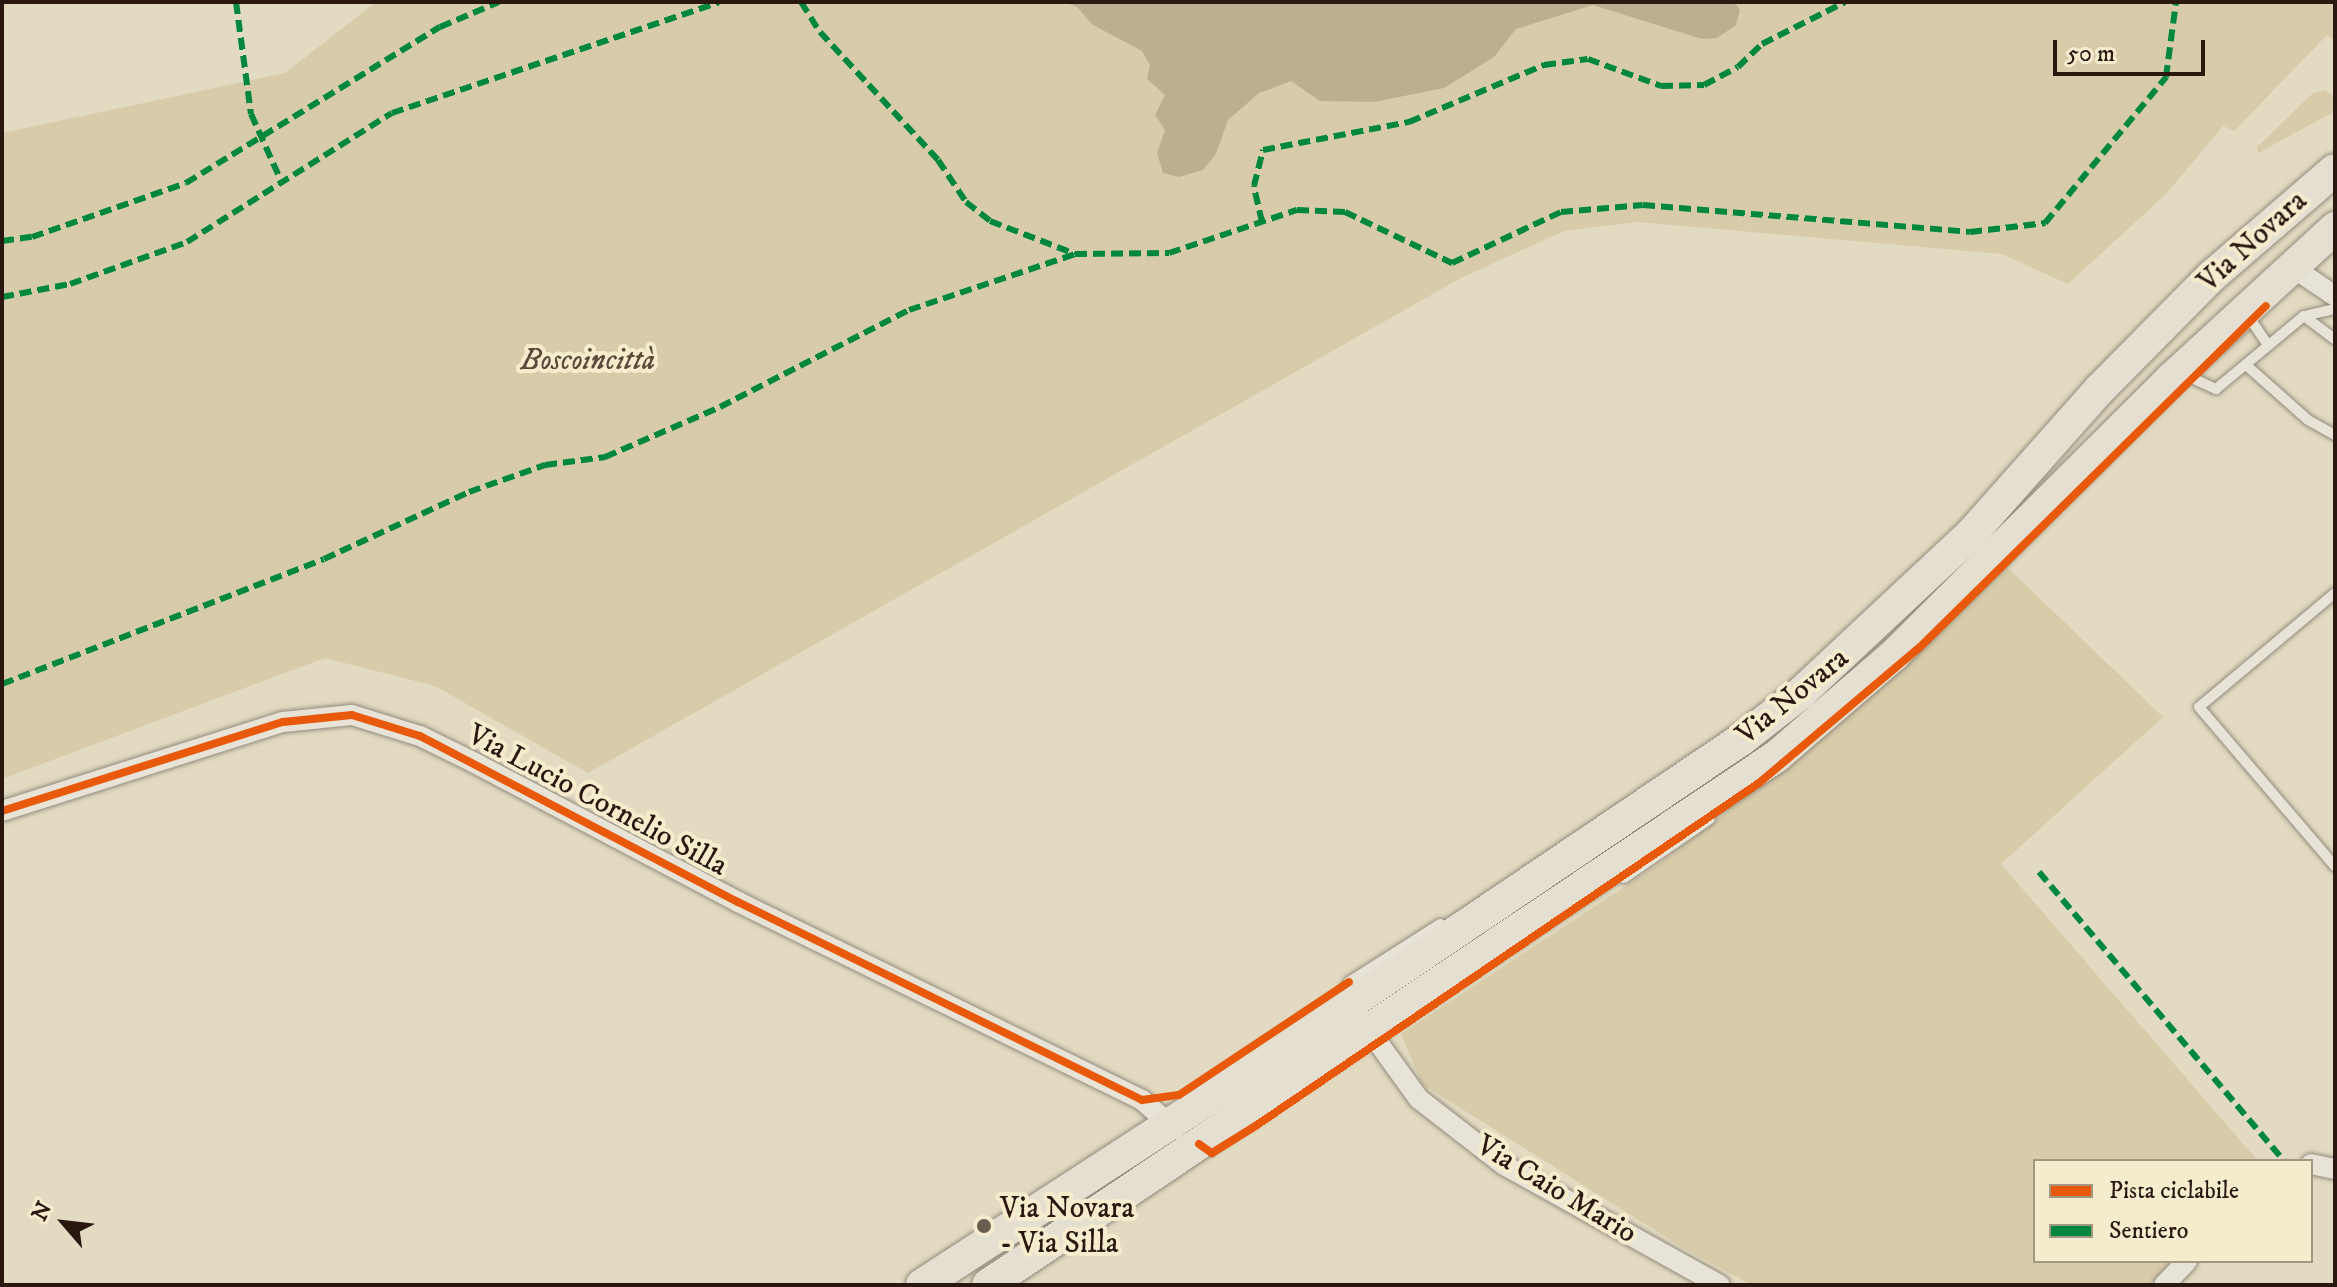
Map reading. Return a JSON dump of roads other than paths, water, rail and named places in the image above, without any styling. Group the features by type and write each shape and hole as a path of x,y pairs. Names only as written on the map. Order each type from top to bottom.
{"main road":[{"name":"Via Novara","path":"922,1285 1742,739 1847,655 1973,532 2100,389 2212,276 2335,170"},
{"name":"Via Novara","path":"988,1285 1789,747 1893,656 2193,366 2297,272 2335,228"},
{"path":"2261,235 2297,272"}],"street":[{"path":"2297,272 2335,296"},
{"name":"Via Lucio Cornelio Silla","path":"2,811 283,722 352,715 420,736 473,762 738,902 1142,1100 1168,1124"},
{"name":"Via Caio Mario","path":"1341,1006 1373,1029 1419,1099 1504,1165 1720,1285"},
{"path":"1168,1124 1199,1144"},
{"path":"2313,1164 2335,1169"},
{"path":"2164,1285 2185,1263"}],"lane":[{"path":"2266,306 2297,272 2335,247"},
{"path":"2193,366 2216,389 2304,316 2335,309"},
{"path":"2304,316 2335,339"},
{"path":"2251,320 2267,344"},
{"path":"1987,495 2110,359"},
{"path":"2246,365 2308,420 2335,435"},
{"path":"1505,882 1675,773 1773,700 1855,632 1943,541"},
{"path":"2335,593 2199,707 2335,866"},
{"path":"1341,1006 1349,982 1453,915"}],"place":[{"name":"Via Novara - Via Silla","path":"984,1226"}],"park label":[{"name":"Boscoincittà","path":"588,361"}]}
